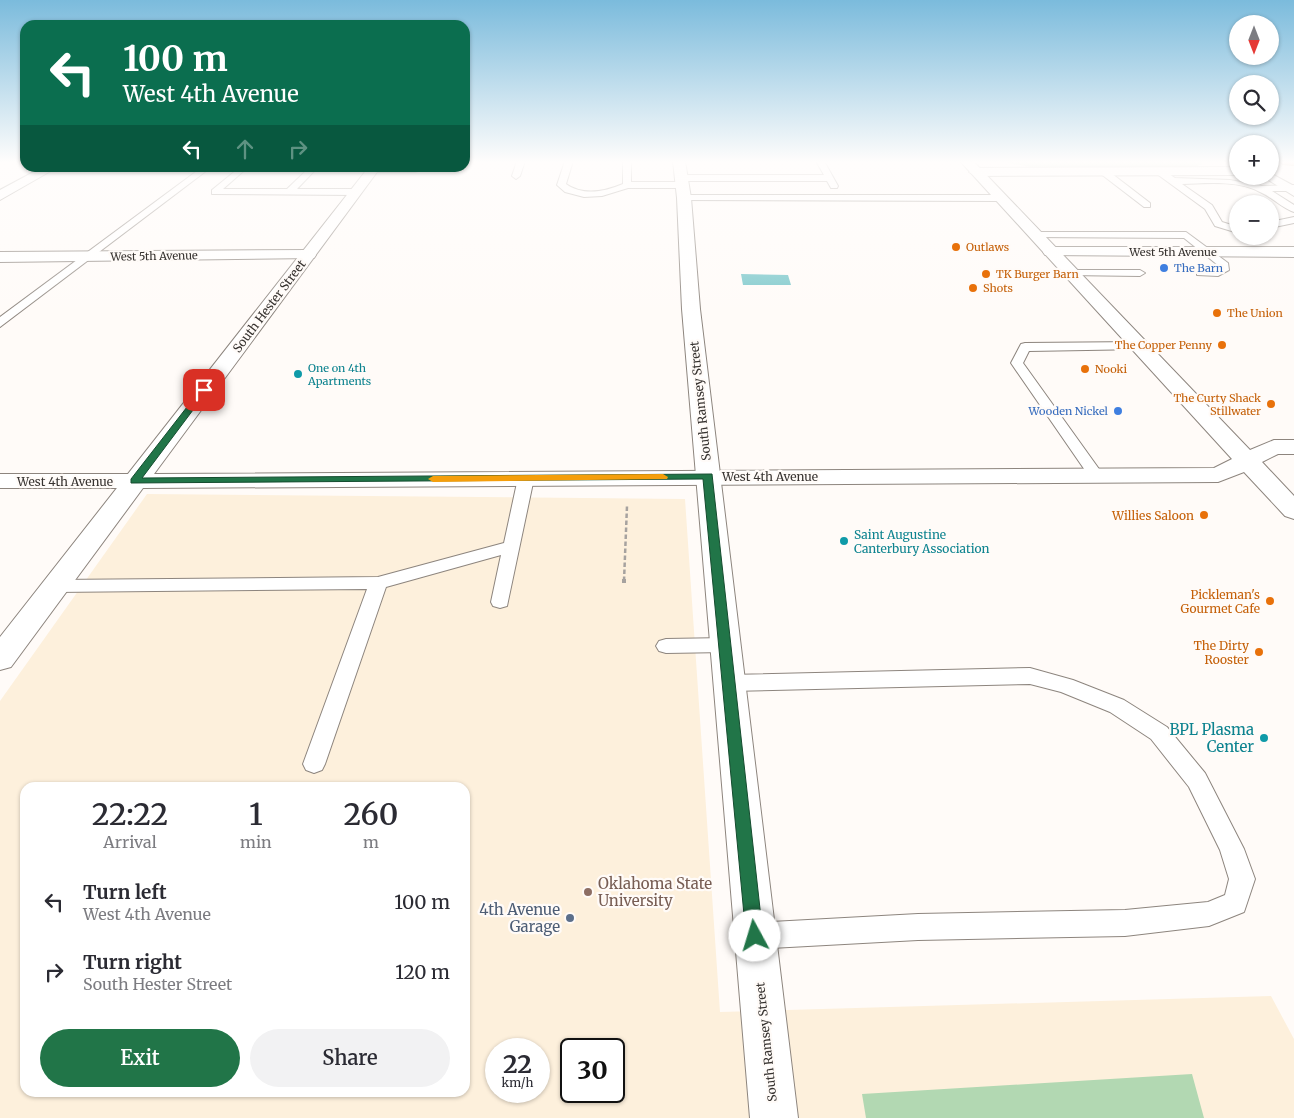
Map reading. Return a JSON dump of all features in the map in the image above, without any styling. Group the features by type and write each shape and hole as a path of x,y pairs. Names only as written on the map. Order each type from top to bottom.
{"street":[{"name":"South Hester Street","path":"0,659 308,254 341,213"},
{"name":"South Ramsey Street","path":"684,213 691,309 774,1118"},
{"path":"1014,213 1294,511"},
{"name":"West 5th Avenue","path":"1051,252 1294,252"},
{"name":"West 5th Avenue","path":"0,256 85,257 308,254"},
{"name":"West 4th Avenue","path":"0,481 708,476 1218,475 1274,447 1294,447"}],"lane":[{"path":"0,323 145,213"},
{"path":"1212,213 1218,224 1229,227"},
{"path":"1279,224 1294,220"},
{"path":"1279,232 1289,233"},
{"path":"1035,235 1186,235 1224,265 1224,270 1218,273 1201,273"},
{"path":"1071,273 1140,273"},
{"path":"1096,476 1017,363 1025,347 1140,346"},
{"path":"500,602 526,478"},
{"path":"55,586 378,583 512,547"},
{"path":"314,764 378,583"},
{"path":"666,646 726,645"},
{"path":"729,683 1030,676 1066,685 1117,706 1159,733 1197,780 1232,849 1242,879 1234,903 1209,914 1125,923 918,927 755,936"}],"path":[{"path":"624,583 626,506"}],"shaded area":[{"name":"Oklahoma State University","path":"147,494 685,499 720,1012 1271,996 1294,1039 1294,1118 0,1118 0,701"}],"green space":[{"path":"1192,1074 1204,1118 866,1118 862,1094"}],"water":[{"path":"741,274 788,275 791,285 743,285"}],"slow traffic":[{"path":"433,479 663,477"}],"place":[{"name":"Outlaws","path":"956,247"},
{"name":"The Barn","path":"1164,268"},
{"name":"TK Burger Barn","path":"986,274"},
{"name":"Shots","path":"973,288"},
{"name":"The Union","path":"1217,313"},
{"name":"The Copper Penny","path":"1222,345"},
{"name":"Nooki","path":"1085,369"},
{"name":"One on 4th Apartments","path":"298,374"},
{"name":"The Curty Shack Stillwater","path":"1271,404"},
{"name":"Wooden Nickel","path":"1118,411"},
{"name":"Willies Saloon","path":"1204,515"},
{"name":"Saint Augustine Canterbury Association","path":"844,541"},
{"name":"Pickleman's Gourmet Cafe","path":"1270,601"},
{"name":"The Dirty Rooster","path":"1259,652"},
{"name":"BPL Plasma Center","path":"1264,738"},
{"name":"Oklahoma State University","path":"588,892"},
{"name":"4th Avenue Garage","path":"570,918"}],"route":[{"path":"204,390 135,481 708,476 755,936"}]}
